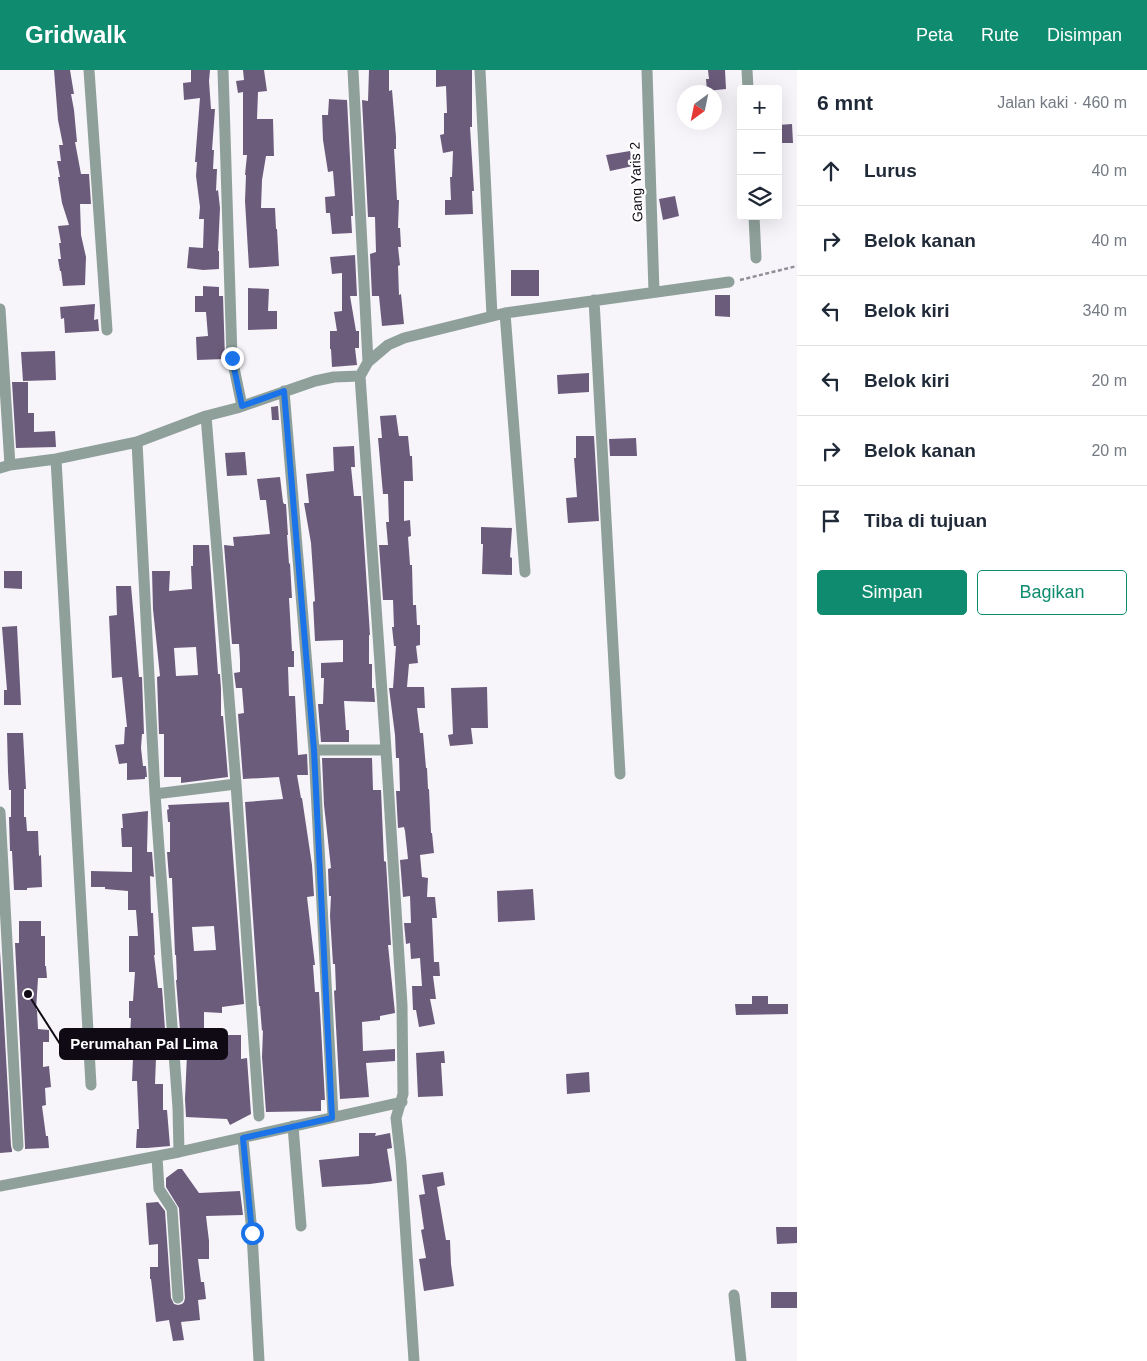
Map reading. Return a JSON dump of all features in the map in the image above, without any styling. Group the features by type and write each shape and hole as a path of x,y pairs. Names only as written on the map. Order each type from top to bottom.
{"street":[{"path":"89,70 107,330"},
{"path":"223,70 232,358 242,406"},
{"path":"353,70 368,362"},
{"path":"480,70 492,316"},
{"name":"Gang Yaris 2","path":"647,70 654,292"},
{"path":"747,70 748,85"},
{"path":"754,220 756,258"},
{"path":"414,1361 401,1162 396,1118 403,1094 402,1005 360,376 368,362 388,345 404,338 505,313 729,282"},
{"path":"594,300 620,774"},
{"path":"0,309 5,467 56,459 137,442 206,416 242,406 314,381 334,377 360,376"},
{"path":"505,313 526,572"},
{"path":"284,391 314,750 332,1118"},
{"path":"206,416 236,784 259,1116"},
{"path":"137,442 156,794 178,1108 179,1152"},
{"path":"56,459 91,1085"},
{"path":"314,750 386,750"},
{"path":"156,794 236,784"},
{"path":"0,812 18,1146"},
{"path":"0,1186 179,1152 402,1102"},
{"path":"293,1126 301,1226"},
{"path":"243,1138 252,1233 259,1361"},
{"path":"157,1156 160,1189 172,1209 178,1298"},
{"path":"734,1295 741,1361"}],"path":[{"path":"729,282 797,266"}],"building":[{"path":"54,70 70,70 74,94 71,94 77,142 75,142 81,174 89,174 91,204 80,204 81,235 86,257 85,285 63,286 58,259 61,259 59,243 61,243 58,226 69,225 62,203 58,177 60,177 57,161 61,161 59,145 63,145 58,120"},
{"path":"191,70 210,70 211,109 215,109 212,150 214,150 213,169 217,169 216,191 218,190 220,208 219,269 187,268 189,247 203,248 204,219 199,219 197,162 195,162 200,98 184,100 183,83 191,82"},
{"path":"243,70 264,70 267,91 258,92 257,119 273,119 274,156 266,156 262,180 261,208 275,208 279,266 249,268 245,201 247,155 243,155 243,92 238,93 236,81 244,80"},
{"path":"369,70 389,70 389,91 392,90 396,137 396,149 394,149 397,200 399,200 398,228 400,228 401,247 398,247 400,265 398,266 399,295 401,294 404,324 382,326 379,296 372,296 370,254 376,252 375,217 368,217 362,100 368,101"},
{"path":"436,70 472,70 472,127 470,127 474,191 472,191 473,214 445,215 445,200 451,200 450,177 452,177 453,151 443,153 440,135 444,134 444,113 447,113 446,86 436,87"},
{"path":"708,70 725,70 726,89 722,89 722,85 706,85 706,79 709,79"},
{"path":"329,99 347,100 353,216 351,216 352,233 332,234 330,213 326,213 325,197 335,196 333,171 328,172 323,140 322,115 328,115"},
{"path":"792,124 793,143 782,143 782,125"},
{"path":"630,151 633,166 610,171 606,155"},
{"path":"675,196 679,216 663,220 659,199"},
{"path":"355,255 357,296 350,296 356,331 359,331 359,348 355,348 357,365 332,367 330,331 337,331 334,312 342,311 342,273 332,274 330,257"},
{"path":"511,270 539,270 539,296 511,296"},
{"path":"203,286 219,287 219,296 223,296 225,359 197,360 196,337 208,336 206,312 195,312 195,296 203,296"},
{"path":"248,288 269,289 268,311 277,311 277,329 248,330"},
{"path":"715,295 730,295 730,317 715,316"},
{"path":"95,304 94,320 98,319 99,331 65,333 64,318 61,319 60,307"},
{"path":"55,351 56,380 23,381 21,352"},
{"path":"589,373 589,392 558,394 557,375"},
{"path":"12,382 28,382 28,413 34,413 34,432 55,431 56,447 16,448"},
{"path":"278,406 279,420 272,420 271,407"},
{"path":"396,415 399,436 408,436 410,456 412,456 413,481 404,481 404,521 410,520 411,536 408,537 410,565 412,565 413,605 416,605 417,625 420,625 420,645 416,646 418,663 409,664 407,687 424,687 425,708 417,708 420,733 423,733 434,853 420,855 422,877 428,878 427,897 435,897 437,918 432,918 434,962 439,962 440,976 433,976 436,999 430,999 435,1024 419,1027 416,1010 413,1010 412,986 422,986 420,958 411,959 410,943 406,944 404,923 411,923 410,896 403,897 400,860 408,859 404,827 398,828 396,791 400,791 399,758 396,758 389,688 393,688 396,646 394,646 392,627 394,627 393,600 383,600 379,545 388,545 386,522 389,522 388,494 383,494 378,438 382,438 380,416"},
{"path":"576,436 594,436 599,521 568,523 566,498 577,497 574,458 576,458"},
{"path":"636,438 637,456 610,456 609,439"},
{"path":"354,446 355,467 351,467 354,496 361,496 370,635 369,664 372,664 372,688 374,688 375,702 344,701 346,730 349,730 349,742 321,742 318,704 323,704 324,678 321,678 321,663 343,662 343,640 315,641 313,602 315,601 311,543 304,503 309,503 306,474 334,471 333,447"},
{"path":"245,452 247,475 227,476 225,453"},
{"path":"280,477 283,502 286,504 292,598 289,598 294,667 288,667 289,696 295,696 298,755 307,754 308,775 297,775 312,865 314,896 307,897 315,965 313,965 315,992 319,992 325,1100 321,1100 321,1111 266,1112 262,1057 263,1030 259,1006 245,802 283,799 279,777 243,779 238,714 244,713 242,688 236,688 234,673 240,672 239,644 232,644 224,545 234,546 233,537 270,534 266,500 260,500 257,479"},
{"path":"481,527 512,528 510,557 512,558 512,575 482,574 483,544 481,544"},
{"path":"193,545 209,545 218,674 220,674 221,716 223,716 228,777 181,783 181,777 164,777 164,734 159,734 157,677 160,676 153,609 152,571 170,571 169,591 192,589 191,566 193,566","holes":["196,647 198,675 176,676 174,648"]},
{"path":"4,571 22,571 22,589 4,588"},
{"path":"116,586 131,586 139,677 142,677 144,734 142,734 141,748 143,766 146,766 147,777 145,779 127,780 127,763 119,764 115,745 124,744 125,727 127,727 122,677 112,678 109,616 117,615"},
{"path":"17,626 21,705 4,705 4,690 7,690 2,627"},
{"path":"487,687 488,728 471,728 473,744 450,746 448,735 453,734 451,688"},
{"path":"7,733 23,733 26,789 24,789 24,817 26,817 27,831 38,831 42,887 27,888 27,890 14,890 12,851 10,851 9,817 11,817 11,790 9,790"},
{"path":"322,758 372,758 373,790 381,790 384,861 386,862 391,945 388,945 395,1013 380,1016 380,1020 362,1022 363,1051 395,1049 395,1061 366,1063 369,1097 340,1099 334,991 336,990 335,964 333,964 330,916 331,896 329,896 328,869 331,868 324,805"},
{"path":"229,802 244,1004 222,1007 222,1013 204,1012 204,1035 241,1035 241,1059 247,1058 251,1114 230,1125 227,1119 186,1117 187,1054 182,1055 176,980 172,878 169,878 167,852 170,852 168,805","holes":["214,926 216,950 194,951 192,927"]},
{"path":"148,811 147,852 152,852 154,877 150,876 154,955 158,988 162,988 167,1057 156,1058 155,1084 163,1084 163,1110 167,1110 170,1146 136,1148 137,1129 139,1129 137,1081 132,1081 133,1058 132,1038 130,1038 131,1018 129,1018 129,1001 133,1001 135,972 129,972 129,936 138,936 136,910 128,910 128,891 105,889 105,887 91,887 91,871 132,872 132,847 122,847 122,814"},
{"path":"533,889 535,920 498,922 497,891"},
{"path":"19,921 41,921 41,936 45,936 47,978 38,978 36,1010 38,1029 49,1030 49,1042 43,1042 43,1067 49,1066 51,1087 45,1088 46,1105 42,1106 49,1148 25,1149 15,943 19,943"},
{"path":"0,951 12,1152 0,1153"},
{"path":"752,996 768,996 768,1004 788,1004 788,1014 736,1015 735,1004 752,1004"},
{"path":"444,1051 445,1063 441,1063 443,1096 418,1097 416,1053"},
{"path":"589,1072 590,1092 567,1094 566,1074"},
{"path":"359,1133 376,1133 375,1136 390,1133 392,1148 387,1149 392,1181 322,1187 319,1160 359,1156"},
{"path":"178,1169 182,1169 199,1193 240,1191 243,1215 206,1216 209,1259 198,1259 201,1282 204,1282 206,1299 198,1300 200,1320 181,1322 184,1340 173,1341 169,1320 156,1322 150,1267 158,1267 158,1244 149,1245 146,1203 158,1202 165,1211 171,1298 174,1304 182,1304 185,1298 179,1208 166,1187 166,1178"},
{"path":"443,1172 445,1185 437,1187 446,1240 450,1240 454,1286 424,1291 419,1259 426,1258 421,1230 424,1229 419,1195 425,1194 422,1175"},
{"path":"776,1227 797,1227 797,1243 777,1244"},
{"path":"771,1292 797,1292 797,1308 771,1308"}],"place":[{"name":"Perumahan Pal Lima","path":"28,994"}],"route":[{"path":"232,358 242,406 284,391 314,750 332,1118 243,1138 252,1233"}]}
